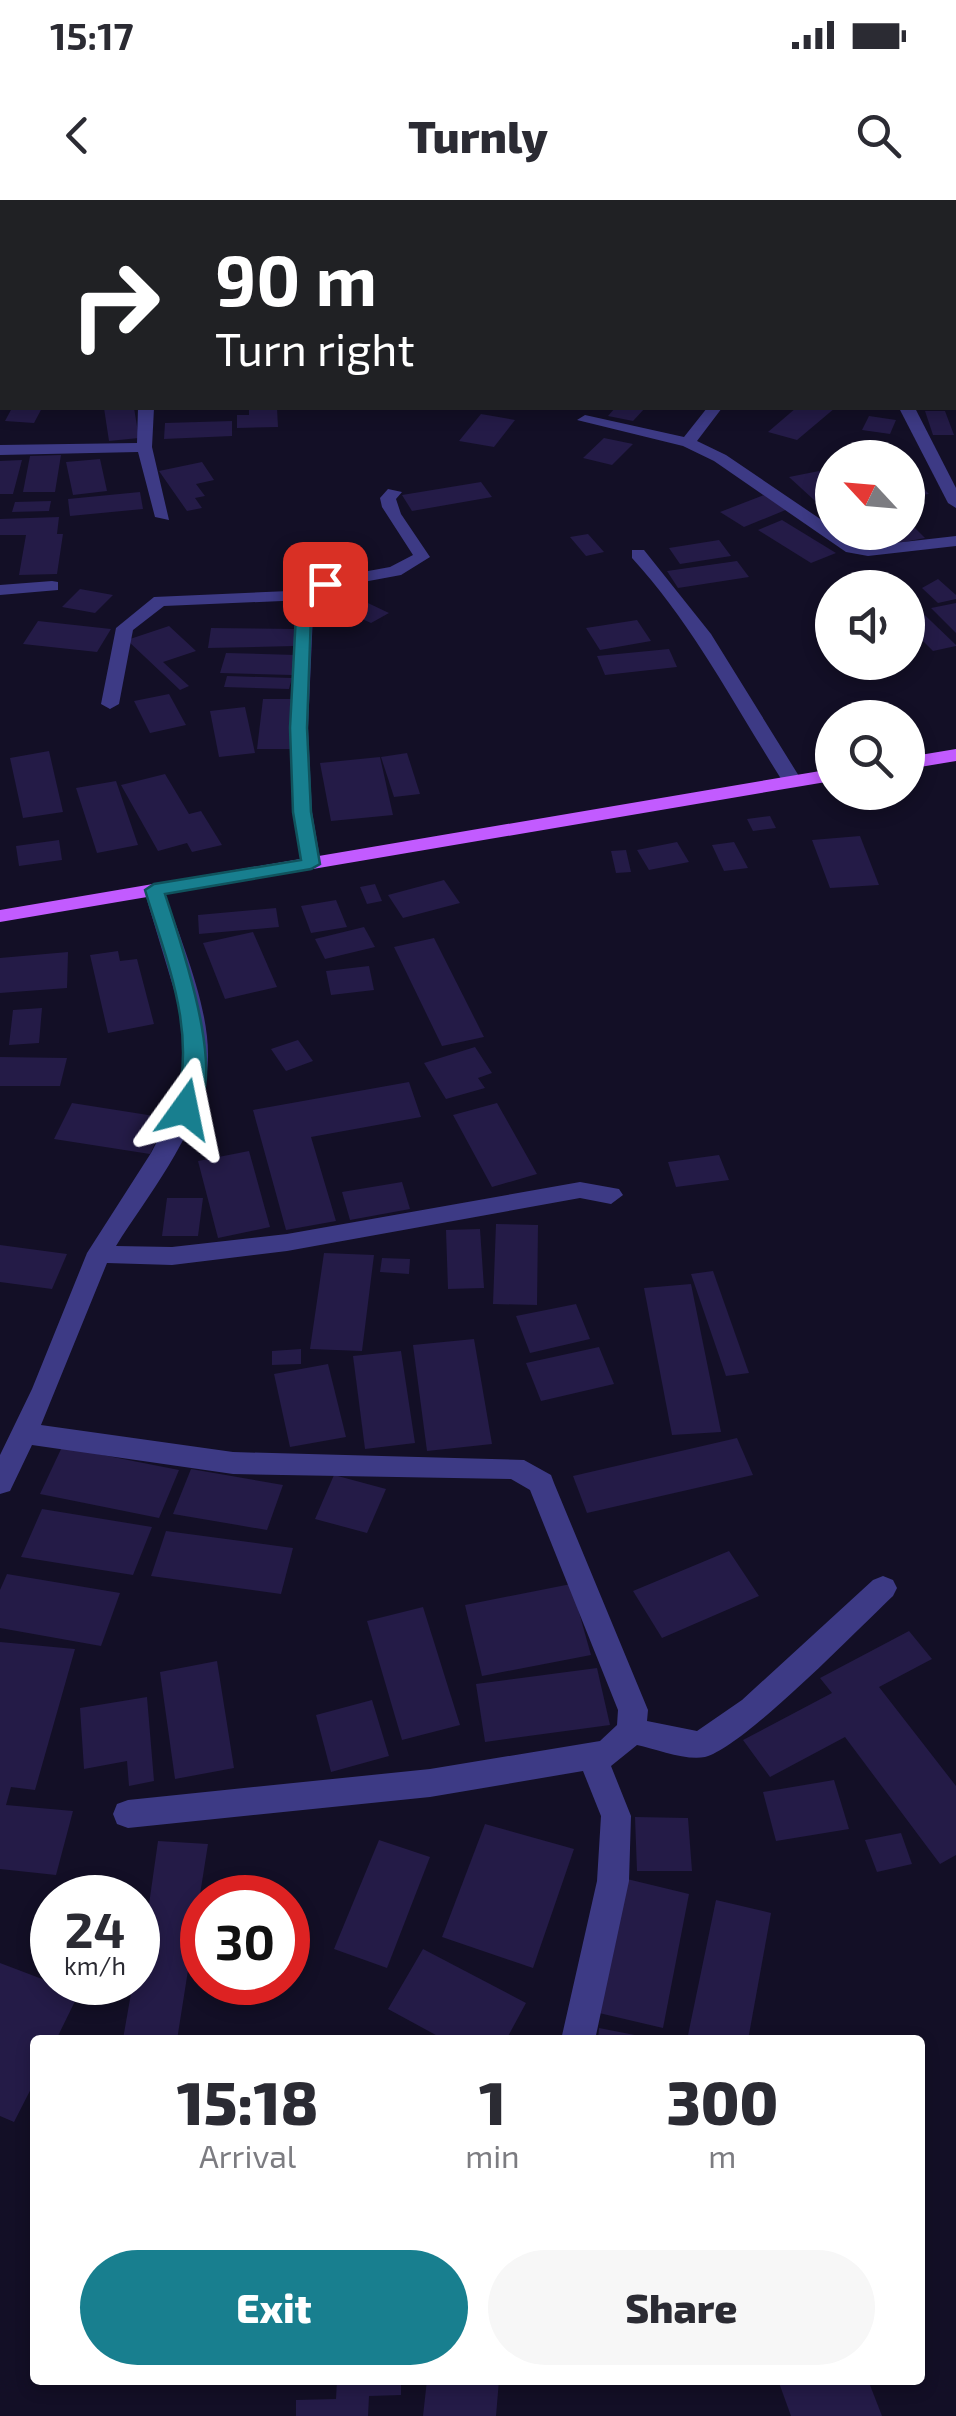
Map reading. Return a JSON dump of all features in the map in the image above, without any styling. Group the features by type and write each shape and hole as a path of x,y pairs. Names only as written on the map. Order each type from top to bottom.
{"main road":[{"path":"925,760 956,755"},
{"path":"0,916 815,778"}],"street":[{"path":"146,410 144,447 162,517"},
{"path":"688,442 712,410"},
{"path":"909,410 956,503"},
{"path":"585,420 688,442 720,458 852,548 868,551 956,541"},
{"path":"0,450 144,447"},
{"path":"311,864 302,812 299,728 304,614 313,595 325,584 395,571 422,557 415,540 389,510 388,498 394,492"},
{"path":"638,554 666,583 716,654 792,782"},
{"path":"0,590 52,586"},
{"path":"110,704 125,628 160,600 313,595"},
{"path":"0,1483 99,1253 161,1156 185,1109 196,1074 192,1013 154,890"},
{"path":"99,1253 133,1258 212,1252 342,1237 580,1190 611,1195"},
{"path":"24,1433 232,1462 516,1468 541,1483 633,1710 632,1731 608,1754 430,1783 128,1814"},
{"path":"632,1731 701,1746 752,1709 883,1588"},
{"path":"579,2035 613,1881 616,1816 592,1756"}],"building":[{"path":"11,410 41,410 34,423 5,421"},
{"path":"104,410 134,410 139,438 109,441"},
{"path":"249,410 277,410 278,427 237,428 237,415 249,415"},
{"path":"613,410 643,410 633,421 608,416"},
{"path":"794,410 833,410 797,440 768,432"},
{"path":"925,411 945,411 954,435 933,435"},
{"path":"481,414 515,420 494,447 459,441"},
{"path":"869,416 896,420 890,434 862,430"},
{"path":"232,421 232,436 164,439 165,423"},
{"path":"604,438 633,444 612,465 583,458"},
{"path":"61,455 55,492 23,492 30,456"},
{"path":"100,459 107,491 73,495 66,462"},
{"path":"22,460 13,494 0,494 0,461"},
{"path":"202,462 214,480 196,484 205,496 195,498 202,508 187,511 159,471"},
{"path":"815,472 815,501 789,477"},
{"path":"481,482 492,497 412,511 402,495"},
{"path":"140,492 143,509 70,516 68,499"},
{"path":"764,495 788,509 744,527 720,512"},
{"path":"51,501 49,511 12,512 15,502"},
{"path":"59,517 57,534 63,534 57,574 19,575 26,535 0,535 0,519"},
{"path":"782,520 815,540 815,550 836,553 811,563 758,530"},
{"path":"588,534 604,552 586,556 570,537"},
{"path":"719,540 731,556 680,564 669,548"},
{"path":"737,561 749,577 678,588 667,571"},
{"path":"938,579 956,599 938,603 925,586"},
{"path":"80,589 113,595 95,613 62,607"},
{"path":"351,595 389,613 371,623 333,606"},
{"path":"956,603 956,633 931,608"},
{"path":"925,616 956,646 933,651 925,643"},
{"path":"637,620 651,641 600,650 586,628"},
{"path":"38,621 111,629 97,652 23,644"},
{"path":"169,626 196,651 163,662 189,686 180,690 127,640"},
{"path":"211,628 297,629 295,646 208,648"},
{"path":"669,649 677,667 605,675 597,656"},
{"path":"226,653 296,655 292,675 220,673"},
{"path":"227,676 292,678 289,689 224,687"},
{"path":"169,694 186,725 150,733 134,701"},
{"path":"263,699 295,699 290,749 257,749"},
{"path":"245,707 255,753 219,757 210,711"},
{"path":"49,751 63,812 23,818 10,758"},
{"path":"407,753 420,794 394,797 381,757"},
{"path":"380,757 393,815 331,821 320,763"},
{"path":"165,774 189,814 201,811 222,845 192,852 187,843 158,851 121,785"},
{"path":"116,781 138,845 97,853 76,788"},
{"path":"770,816 776,828 753,831 747,819"},
{"path":"860,836 879,885 830,888 812,840"},
{"path":"59,840 62,860 19,866 16,846"},
{"path":"677,842 689,862 649,870 637,850"},
{"path":"734,842 748,868 724,871 712,845"},
{"path":"626,850 631,872 616,873 611,851"},
{"path":"444,880 460,903 403,918 388,895"},
{"path":"375,884 382,901 367,904 360,887"},
{"path":"336,900 347,927 311,933 301,906"},
{"path":"276,908 279,927 199,934 198,915"},
{"path":"364,927 375,947 325,959 315,939"},
{"path":"253,932 277,987 225,999 203,943"},
{"path":"434,938 484,1037 442,1046 394,947"},
{"path":"118,951 120,961 137,959 154,1024 108,1033 90,955"},
{"path":"68,952 67,988 0,993 0,958"},
{"path":"369,966 374,990 331,995 326,971"},
{"path":"42,1008 39,1043 9,1045 13,1010"},
{"path":"298,1040 313,1061 286,1071 271,1049"},
{"path":"475,1047 492,1073 478,1078 485,1088 446,1099 424,1063"},
{"path":"0,1057 67,1058 60,1086 0,1086"},
{"path":"409,1082 421,1117 311,1137 336,1221 286,1230 253,1110"},
{"path":"72,1103 167,1118 150,1154 54,1139"},
{"path":"497,1103 537,1174 492,1187 453,1115"},
{"path":"249,1151 270,1227 218,1238 198,1161"},
{"path":"719,1155 729,1180 676,1187 668,1162"},
{"path":"402,1182 410,1209 350,1220 342,1192"},
{"path":"167,1198 203,1198 198,1236 162,1236"},
{"path":"496,1224 538,1225 537,1305 493,1304"},
{"path":"480,1229 484,1288 448,1289 446,1230"},
{"path":"0,1245 67,1254 52,1289 0,1282"},
{"path":"324,1253 374,1255 362,1351 310,1349"},
{"path":"382,1258 410,1259 409,1274 380,1272"},
{"path":"713,1271 749,1373 726,1376 691,1274"},
{"path":"691,1284 721,1432 672,1435 644,1288"},
{"path":"576,1304 590,1339 530,1353 516,1316"},
{"path":"474,1339 492,1444 427,1451 413,1345"},
{"path":"599,1347 614,1384 541,1401 526,1363"},
{"path":"301,1349 301,1364 272,1365 272,1351"},
{"path":"401,1351 415,1443 365,1449 353,1356"},
{"path":"328,1364 346,1437 290,1447 274,1374"},
{"path":"737,1438 753,1475 587,1513 573,1476"},
{"path":"62,1447 179,1470 159,1518 40,1494"},
{"path":"191,1469 283,1485 267,1530 173,1514"},
{"path":"334,1475 386,1489 367,1533 315,1519"},
{"path":"42,1509 152,1527 133,1575 21,1557"},
{"path":"166,1531 293,1548 281,1594 151,1576"},
{"path":"729,1551 759,1596 662,1638 633,1591"},
{"path":"7,1574 120,1593 101,1646 0,1628 0,1590"},
{"path":"571,1584 591,1655 482,1676 465,1605"},
{"path":"423,1607 460,1725 402,1740 367,1621"},
{"path":"909,1631 932,1659 879,1687 956,1786 956,1855 940,1864 845,1737 770,1777 743,1740 832,1693 820,1678"},
{"path":"0,1642 75,1649 35,1790 11,1787 6,1805 73,1811 56,1875 0,1869"},
{"path":"217,1661 234,1768 175,1779 160,1672"},
{"path":"597,1668 610,1725 485,1742 476,1684"},
{"path":"147,1697 154,1781 129,1786 127,1761 84,1769 80,1708"},
{"path":"372,1700 389,1756 331,1772 316,1715"},
{"path":"834,1780 849,1829 776,1841 763,1792"},
{"path":"635,1817 688,1818 692,1871 637,1871"},
{"path":"485,1824 574,1849 533,1968 442,1937"},
{"path":"901,1833 912,1864 877,1872 865,1840"},
{"path":"379,1840 430,1857 387,1968 334,1949"},
{"path":"158,1841 208,1844 203,1875 180,1875 183,2005 178,2035 124,2035 129,2005 160,2005 160,1875 153,1875"},
{"path":"627,1879 689,1894 663,2028 599,2013"},
{"path":"716,1900 771,1913 749,2035 688,2035"},
{"path":"423,1949 526,2003 509,2035 436,2035 388,2009"},
{"path":"0,1963 30,1974 30,2005 73,2005 58,2035 30,2035 30,2091 14,2122 0,2116"},
{"path":"599,2028 635,2035 598,2035"},
{"path":"337,2385 401,2385 401,2395 369,2396 368,2416 296,2416 296,2400 336,2399"},
{"path":"426,2385 499,2385 496,2416 423,2416"},
{"path":"780,2385 870,2385 882,2416 791,2416"}],"route":[{"path":"185,1109 196,1074 192,1013 154,890 311,864 302,812 299,728 304,614 313,595 325,584"}]}
